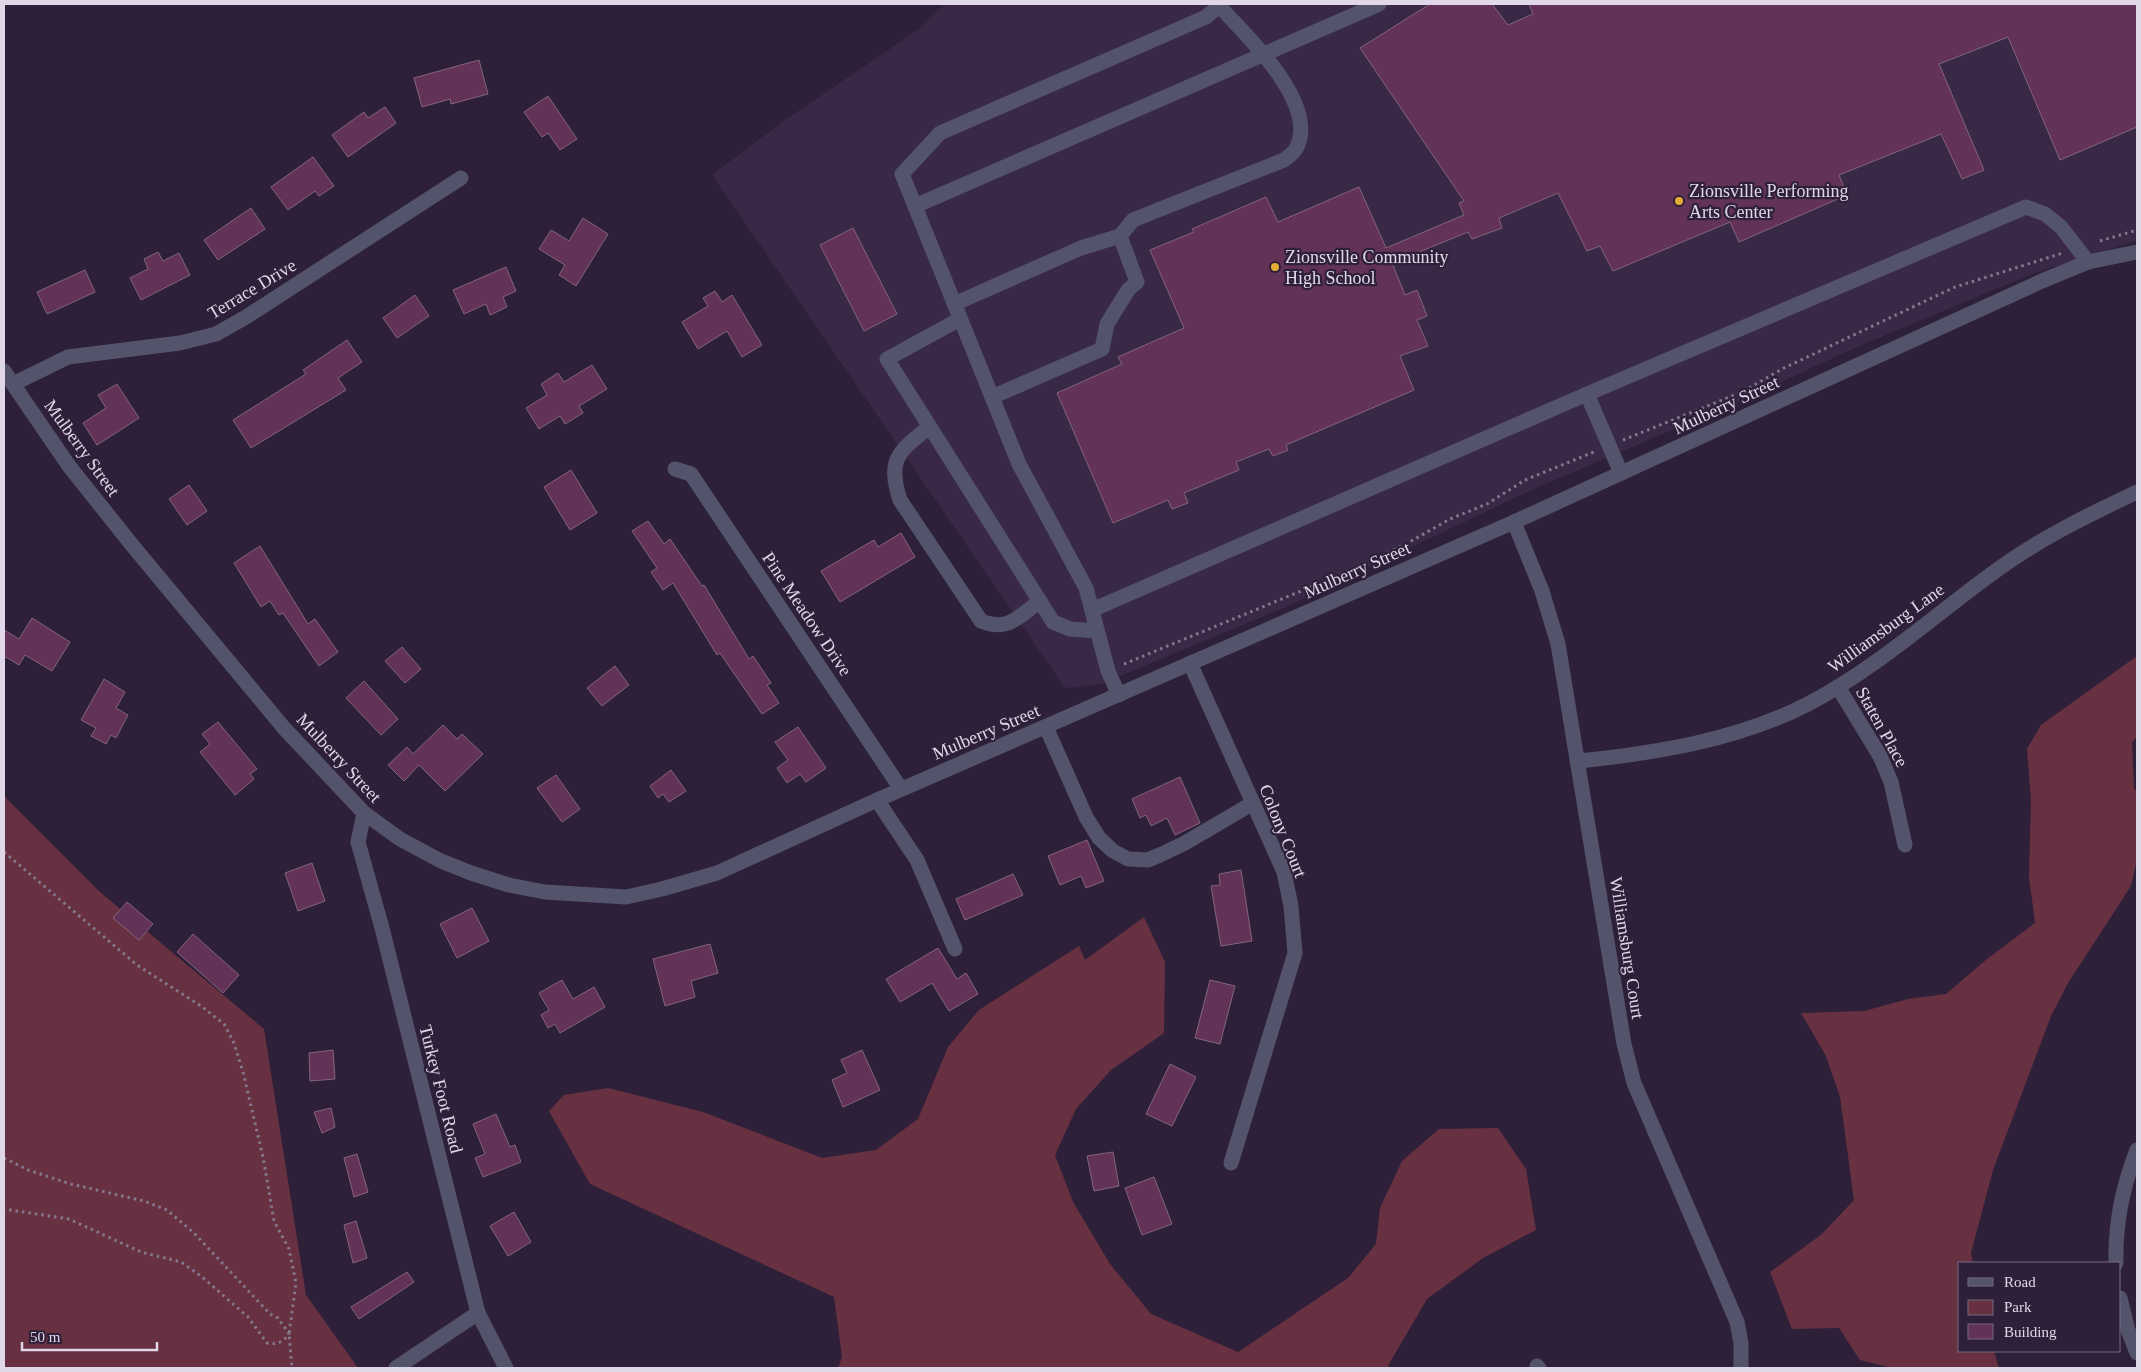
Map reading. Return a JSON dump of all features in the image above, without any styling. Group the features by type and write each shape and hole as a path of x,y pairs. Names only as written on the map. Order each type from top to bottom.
{"street":[{"path":"914,206 1265,54 1348,10 1379,4"},
{"path":"954,304 1081,248 1120,236 1133,220 1284,160 1297,147 1300,133 1300,116 1289,91 1265,54 1218,5 1206,17 940,133 902,174 914,206 1019,464 1086,588 1108,671 1119,695"},
{"name":"Terrace Drive","path":"12,384 68,357 180,343 216,334 246,317 461,178"},
{"path":"1092,610 1587,394 2026,207 2045,214 2061,227 2088,262"},
{"path":"992,397 1102,349 1108,324 1128,290 1136,282 1120,236"},
{"name":"Mulberry Street","path":"4,371 69,466 132,545 284,728 364,813 400,839 441,861 471,873 509,885 545,892 626,897 717,873 901,789 1514,522 2088,262 2137,252"},
{"path":"960,319 887,360 928,428 1053,622 1070,629 1097,631"},
{"path":"1587,394 1621,473"},
{"path":"928,428 908,445 895,461 894,479 900,500 980,621 994,626 1005,625 1040,601"},
{"name":"Pine Meadow Drive","path":"675,468 691,474 901,789"},
{"name":"Williamsburg Lane","path":"1579,762 1624,756 1726,736 1808,704 1866,670 1991,574 2025,551 2065,526 2137,492"},
{"name":"Williamsburg Court","path":"1514,522 1542,590 1558,644 1579,762 1624,1044 1632,1075 1679,1191 1737,1322 1741,1343 1741,1368"},
{"name":"Colony Court","path":"1190,663 1284,872 1291,906 1295,953 1231,1163"},
{"name":"Staten Place","path":"1838,687 1880,756 1891,782 1905,844"},
{"path":"1046,727 1086,817 1099,838 1113,851 1128,859 1148,860 1162,854 1185,843 1253,803"},
{"path":"878,800 917,860 955,949"},
{"name":"Turkey Foot Road","path":"364,813 358,842 382,928 478,1313 506,1368"},
{"path":"2116,1262 2117,1222 2127,1176 2137,1150"},
{"path":"2121,1302 2128,1330 2137,1353"},
{"path":"396,1368 478,1313"}],"path":[{"path":"1124,664 1336,576 1406,544 1450,519 1487,504 1525,480 1742,392 1784,368 1956,287 2137,230"},
{"path":"4,852 137,965 201,1006 224,1024 234,1043 243,1072 274,1221 289,1249 296,1283 289,1334 292,1368"},
{"path":"4,1158 28,1170 144,1201 167,1210 194,1233 270,1314 278,1318 289,1334"},
{"path":"4,1210 69,1219 141,1252 181,1262 201,1276 248,1317 267,1343 275,1344 285,1340 289,1334"}],"shaded area":[{"name":"Zionsville Community High School","path":"945,4 2137,4 2137,241 2032,274 1857,347 1740,401 1529,491 1286,607 1101,684 1065,688 712,175 788,118 922,27"}],"green space":[{"path":"2137,656 2137,737 2132,742 2134,788 2137,792 2137,859 2131,886 2068,983 2051,1016 1993,1170 1971,1253 1973,1262 1958,1262 1958,1352 1994,1352 1999,1368 1893,1368 1860,1360 1839,1328 1792,1329 1770,1272 1822,1234 1854,1200 1840,1097 1826,1056 1801,1013 1864,1011 1908,999 1946,994 1987,959 2035,923 2029,877 2031,799 2027,749 2041,725"},
{"path":"4,796 100,892 264,1029 306,1295 358,1368 4,1368"},
{"path":"1144,917 1165,962 1164,1033 1111,1070 1076,1109 1055,1155 1073,1202 1110,1264 1151,1314 1238,1352 1348,1278 1376,1244 1380,1208 1402,1161 1439,1129 1498,1128 1526,1169 1536,1230 1483,1258 1427,1299 1389,1364 1389,1368 838,1368 842,1357 834,1297 590,1184 549,1111 564,1095 608,1088 703,1112 822,1158 876,1150 918,1119 948,1047 979,1010 1079,946 1085,960"}],"building":[{"name":"Zionsville Community High School","path":"1430,4 1492,4 1508,25 1533,14 1529,4 2137,4 2137,127 2060,160 2008,37 1939,64 1984,170 1962,179 1941,134 1839,175 1847,195 1739,242 1730,222 1613,271 1600,246 1587,251 1558,193 1499,218 1502,228 1472,239 1468,232 1392,263 1405,295 1417,290 1427,316 1417,320 1428,346 1400,356 1414,390 1286,445 1288,450 1273,456 1269,449 1236,462 1239,470 1184,493 1188,503 1172,509 1168,500 1113,523 1057,393 1122,364 1118,357 1184,328 1150,250 1194,232 1192,229 1266,197 1278,222 1359,187 1386,248 1464,215 1459,203 1464,201 1360,48"},
{"path":"479,60 488,94 451,104 450,99 422,107 414,78"},
{"path":"548,96 577,139 560,150 548,133 542,137 524,112"},
{"path":"385,107 396,123 348,157 332,135 364,112 368,118"},
{"path":"313,157 334,186 319,196 315,191 288,210 271,187"},
{"path":"251,208 265,229 218,260 204,240"},
{"path":"583,218 608,234 576,286 559,275 565,265 539,249 551,230 569,241"},
{"path":"853,228 897,314 864,331 820,245"},
{"path":"158,252 163,261 179,253 190,275 141,300 130,278 148,269 144,259"},
{"path":"506,267 516,291 503,297 507,307 490,315 486,304 464,314 453,290"},
{"path":"85,270 95,292 47,314 37,292"},
{"path":"715,291 722,302 732,295 762,345 742,357 727,331 698,349 682,322 708,306 703,298"},
{"path":"415,295 429,316 397,338 383,318"},
{"path":"347,340 362,362 338,378 346,390 251,448 233,420 306,374 303,370"},
{"path":"592,365 607,389 579,406 583,413 565,424 560,416 539,429 526,408 547,395 541,384 558,373 564,382"},
{"path":"117,384 139,418 97,445 83,423 106,408 98,395"},
{"path":"571,470 597,513 570,530 544,487"},
{"path":"189,485 207,511 187,525 169,499"},
{"path":"648,521 664,544 670,539 702,586 704,585 749,659 753,656 771,683 767,685 779,703 762,714 720,653 717,655 673,583 663,590 651,572 657,568 632,531"},
{"path":"901,533 915,557 840,602 821,571 874,540 878,547"},
{"path":"260,546 308,624 315,619 338,652 319,666 283,613 279,615 270,601 261,607 234,563"},
{"path":"32,618 70,642 52,671 25,655 19,665 4,656 4,630 19,639"},
{"path":"402,647 421,669 405,683 385,661"},
{"path":"615,666 629,685 602,706 587,688"},
{"path":"104,679 125,692 116,708 128,715 116,738 111,735 106,744 91,736 96,728 81,720"},
{"path":"364,681 398,719 381,735 346,698"},
{"path":"218,722 257,769 250,774 254,779 235,795 200,752 210,744 202,734"},
{"path":"443,725 457,739 462,734 483,754 445,791 419,765 404,781 388,765 407,747 413,754"},
{"path":"798,727 826,768 806,782 800,774 787,783 777,768 788,760 775,742"},
{"path":"671,770 686,791 669,802 663,794 658,798 650,786"},
{"path":"556,775 580,809 562,822 537,788"},
{"path":"1180,777 1200,823 1175,835 1167,818 1151,826 1146,815 1140,818 1132,799"},
{"path":"1087,840 1104,881 1086,888 1081,876 1060,885 1048,856"},
{"path":"312,863 325,901 298,911 285,873"},
{"path":"1241,870 1252,941 1221,946 1211,886 1220,885 1219,874"},
{"path":"1013,874 1023,895 965,920 956,899"},
{"path":"127,902 153,924 139,940 113,918"},
{"path":"472,908 489,941 457,958 440,924"},
{"path":"193,934 239,975 223,993 177,952"},
{"path":"710,944 718,973 691,981 695,997 665,1006 653,959"},
{"path":"938,948 957,979 966,973 978,994 949,1011 932,983 900,1002 886,979"},
{"path":"562,980 573,999 594,987 605,1007 560,1033 555,1024 548,1028 541,1015 549,1010 539,993"},
{"path":"1210,980 1235,986 1220,1044 1195,1038"},
{"path":"333,1050 335,1079 310,1081 309,1053"},
{"path":"862,1050 880,1090 843,1107 832,1080 847,1073 841,1060"},
{"path":"1170,1064 1196,1077 1172,1126 1146,1114"},
{"path":"331,1108 335,1127 322,1133 314,1112"},
{"path":"496,1114 510,1147 515,1145 521,1162 483,1177 475,1158 485,1154 473,1124"},
{"path":"1113,1152 1119,1186 1094,1191 1087,1156"},
{"path":"357,1154 368,1192 354,1197 344,1158"},
{"path":"1154,1177 1172,1224 1142,1235 1125,1188"},
{"path":"514,1212 531,1242 508,1256 490,1226"},
{"path":"356,1221 367,1258 353,1263 344,1225"},
{"path":"407,1272 414,1282 359,1319 351,1307"}],"place":[{"name":"Zionsville Performing Arts Center","path":"1679,201"},
{"name":"Zionsville Community High School","path":"1275,267"}]}
